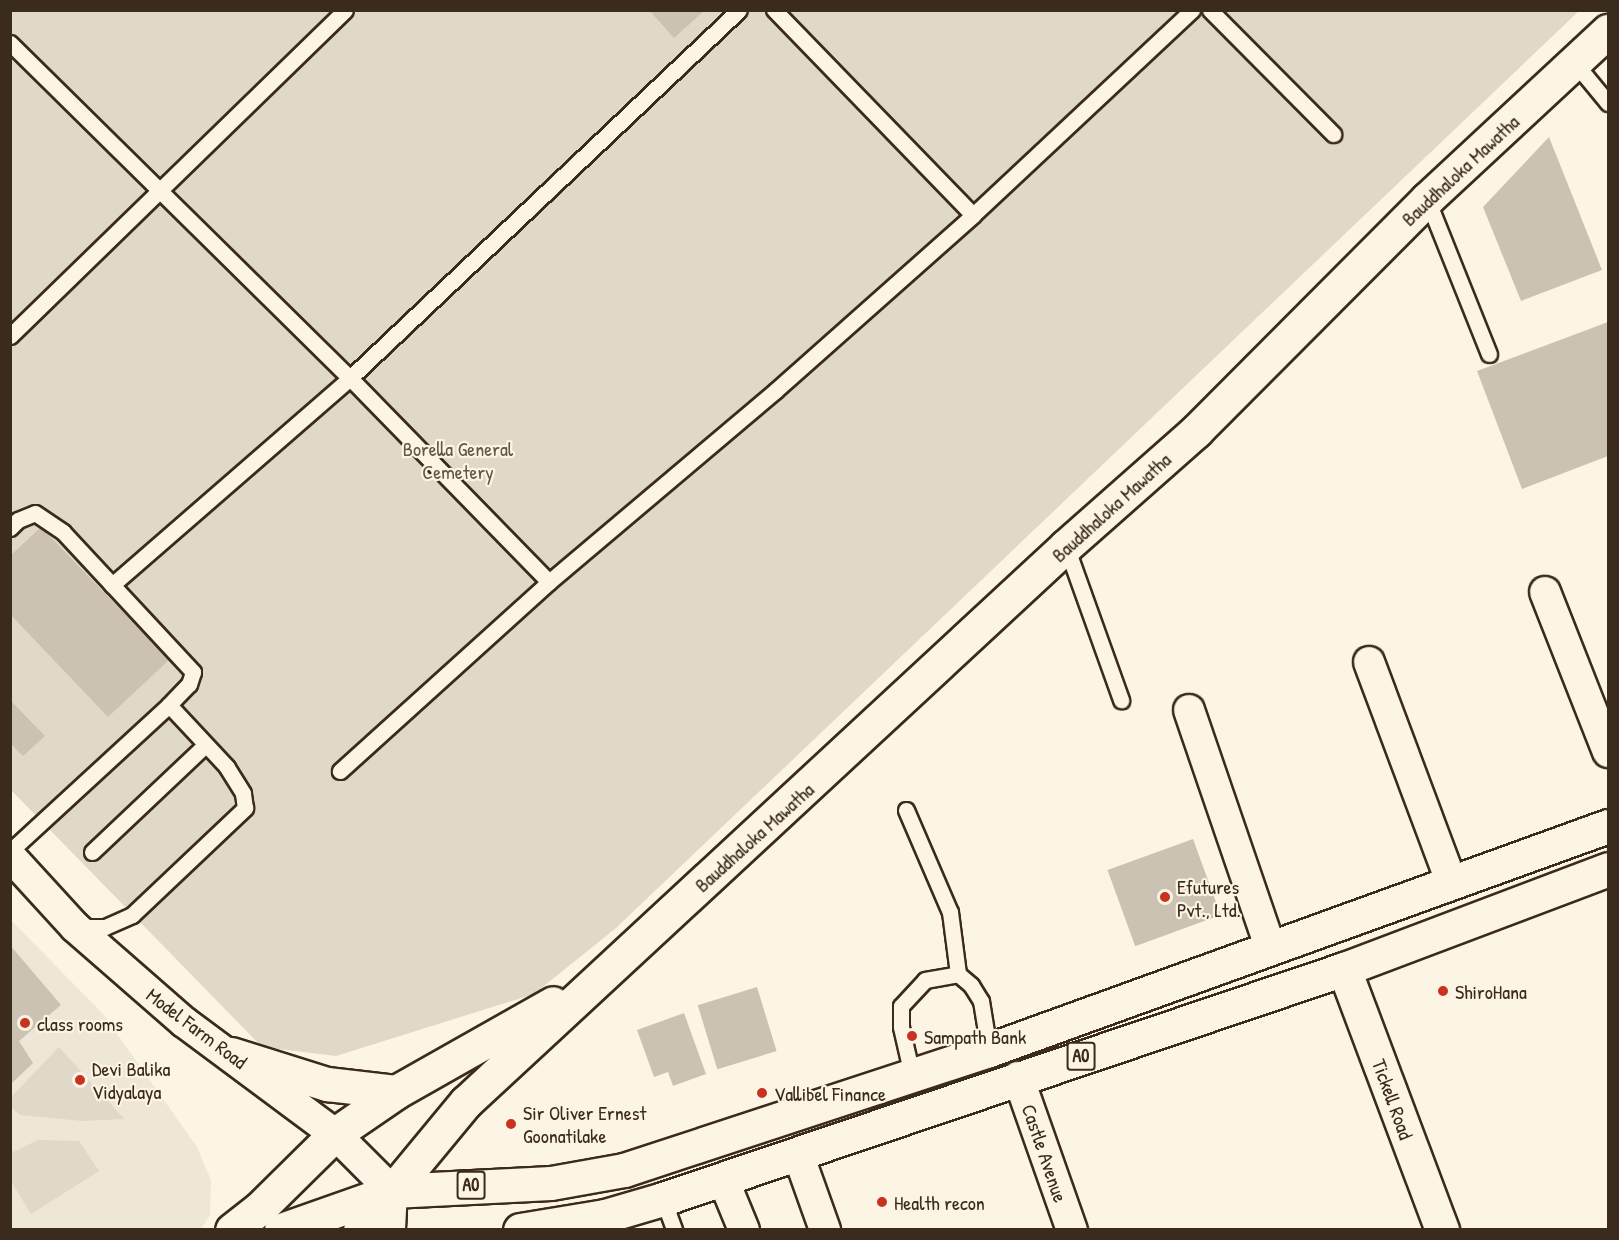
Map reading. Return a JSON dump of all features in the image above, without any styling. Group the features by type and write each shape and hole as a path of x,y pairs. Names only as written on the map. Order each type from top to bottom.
{"main road":[{"name":"Bauddhaloka Mawatha","path":"360,1230 466,1102 1066,546 1196,431 1427,198 1608,31"},
{"name":"A0","path":"281,1230 392,1191 551,1183 624,1170 989,1050 1608,826"},
{"name":"A0","path":"520,1230 605,1216 663,1199 1018,1077 1344,969 1607,874"},
{"name":"Tickell Road","path":"1344,969 1442,1230"},
{"name":"Bauddhaloka Mawatha","path":"232,1230 336,1134 396,1092 604,974"},
{"path":"231,1054 327,1084 396,1092"}],"street":[{"path":"1545,592 1608,753"},
{"path":"1370,662 1452,884"},
{"path":"1189,710 1270,947"},
{"name":"Model Farm Road","path":"10,856 75,927 184,1022 231,1054 336,1134 392,1191"},
{"name":"Castle Avenue","path":"1018,1077 1072,1230"},
{"path":"798,1154 825,1230"},
{"path":"723,1179 744,1230"},
{"path":"390,1230 392,1191"}],"lane":[{"path":"10,336 345,10"},
{"path":"112,585 350,378 739,10"},
{"path":"774,10 973,215"},
{"path":"340,771 549,582 973,215 1192,10"},
{"path":"1210,10 1334,134"},
{"path":"10,43 350,378 549,582"},
{"path":"1575,63 1608,103"},
{"path":"1427,198 1489,354"},
{"path":"10,528 18,520 35,513 63,532 193,672 189,684 169,705 10,851"},
{"path":"1066,546 1121,700"},
{"path":"75,927 105,927 132,915 245,808 238,784 169,705"},
{"path":"92,852 204,746"},
{"path":"906,810 950,912 958,974 971,985 981,1001 989,1050"},
{"path":"912,1075 901,1027 901,1006 925,980 958,974"},
{"path":"663,1199 674,1230"}],"shaded area":[{"name":"Devi Balika Vidyalaya","path":"10,919 103,1014 197,1147 211,1180 210,1215 201,1229 11,1229"}],"green space":[{"name":"Borella General Cemetery","path":"10,11 1579,11 616,928 534,994 336,1056 262,1047 11,790"},
{"path":"59,1047 124,1119 83,1121 21,1115 11,1107 11,1097"},
{"path":"38,1140 79,1141 99,1171 31,1214 11,1181 11,1153"}],"building":[{"path":"649,10 705,10 674,38"},
{"path":"1549,137 1602,270 1521,301 1483,207"},
{"path":"1608,322 1608,456 1522,489 1477,371"},
{"path":"41,527 169,660 108,717 10,614 10,556"},
{"path":"10,700 45,736 23,756 10,743"},
{"path":"1193,839 1221,915 1135,946 1107,870"},
{"name":"class rooms","path":"10,945 61,1005 19,1041 33,1063 10,1085"},
{"path":"757,987 777,1051 717,1069 698,1005"},
{"path":"684,1013 706,1074 673,1086 668,1072 654,1077 637,1030"}],"place":[{"name":"Efutures Pvt., Ltd.","path":"1165,897"},
{"name":"ShiroHana","path":"1443,991"},
{"name":"class rooms","path":"25,1023"},
{"name":"Sampath Bank","path":"912,1036"},
{"name":"Devi Balika Vidyalaya","path":"80,1080"},
{"name":"Vallibel Finance","path":"762,1093"},
{"name":"Sir Oliver Ernest Goonatilake","path":"511,1124"},
{"name":"Health recon","path":"882,1202"}]}
